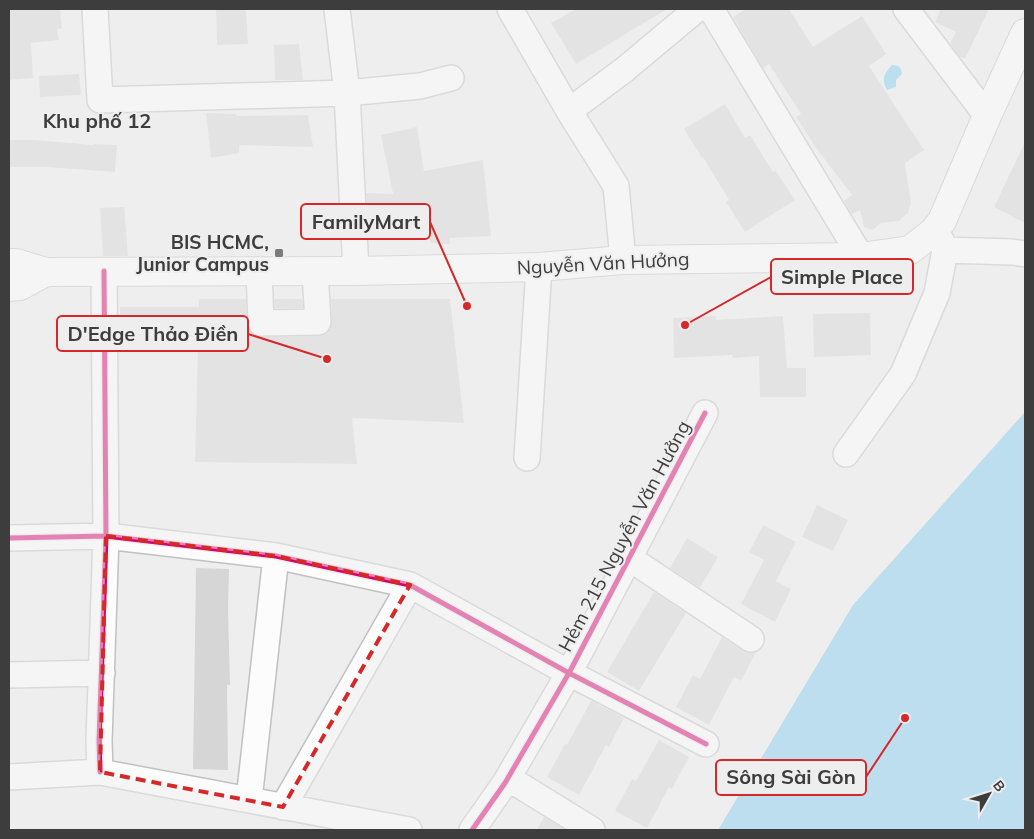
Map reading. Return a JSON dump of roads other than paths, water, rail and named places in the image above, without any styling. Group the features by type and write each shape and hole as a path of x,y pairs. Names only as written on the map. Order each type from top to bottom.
{"main road":[{"name":"Nguyễn Văn Hưởng","path":"9,263 16,263 46,272 356,271 539,267 623,260 861,257 910,250 939,241 942,221 1025,33"},
{"name":"Nguyễn Văn Hưởng","path":"9,287 20,286 46,272"}],"street":[{"path":"95,9 100,100 347,93 420,86 451,78"},
{"path":"337,9 347,93 356,271"},
{"path":"510,9 569,111 616,186 623,260"},
{"path":"569,111 624,70 697,9"},
{"path":"711,9 861,257"},
{"path":"906,9 987,116"},
{"path":"846,454 903,374 937,292 939,241 1025,254"},
{"path":"527,458 539,267"},
{"path":"100,772 99,740 106,536 104,271"},
{"path":"259,271 261,322 318,322 315,271"},
{"name":"Hẻm 215 Nguyễn Văn Hưởng","path":"472,830 508,778 569,673 705,413"},
{"path":"9,538 106,536 276,556 410,585 569,673 706,744"},
{"path":"249,800 276,556"},
{"path":"629,558 751,638"},
{"path":"283,807 410,585"},
{"path":"9,675 102,673"},
{"path":"9,777 100,772 409,830"},
{"path":"508,778 592,830"}],"water":[{"path":"892,65 898,66 902,74 896,80 896,87 887,90 884,77"},
{"path":"1025,412 1025,830 718,830 853,605"}],"place":[{"name":"BIS HCMC, Junior Campus","path":"279,253"},
{"name":"FamilyMart","path":"467,306"},
{"name":"Simple Place","path":"685,325"},
{"name":"D'Edge Thảo Điền","path":"327,359"},
{"name":"Sông Sài Gòn","path":"905,718"}],"district":[{"name":"Khu phố 12","path":"97,121"}]}
